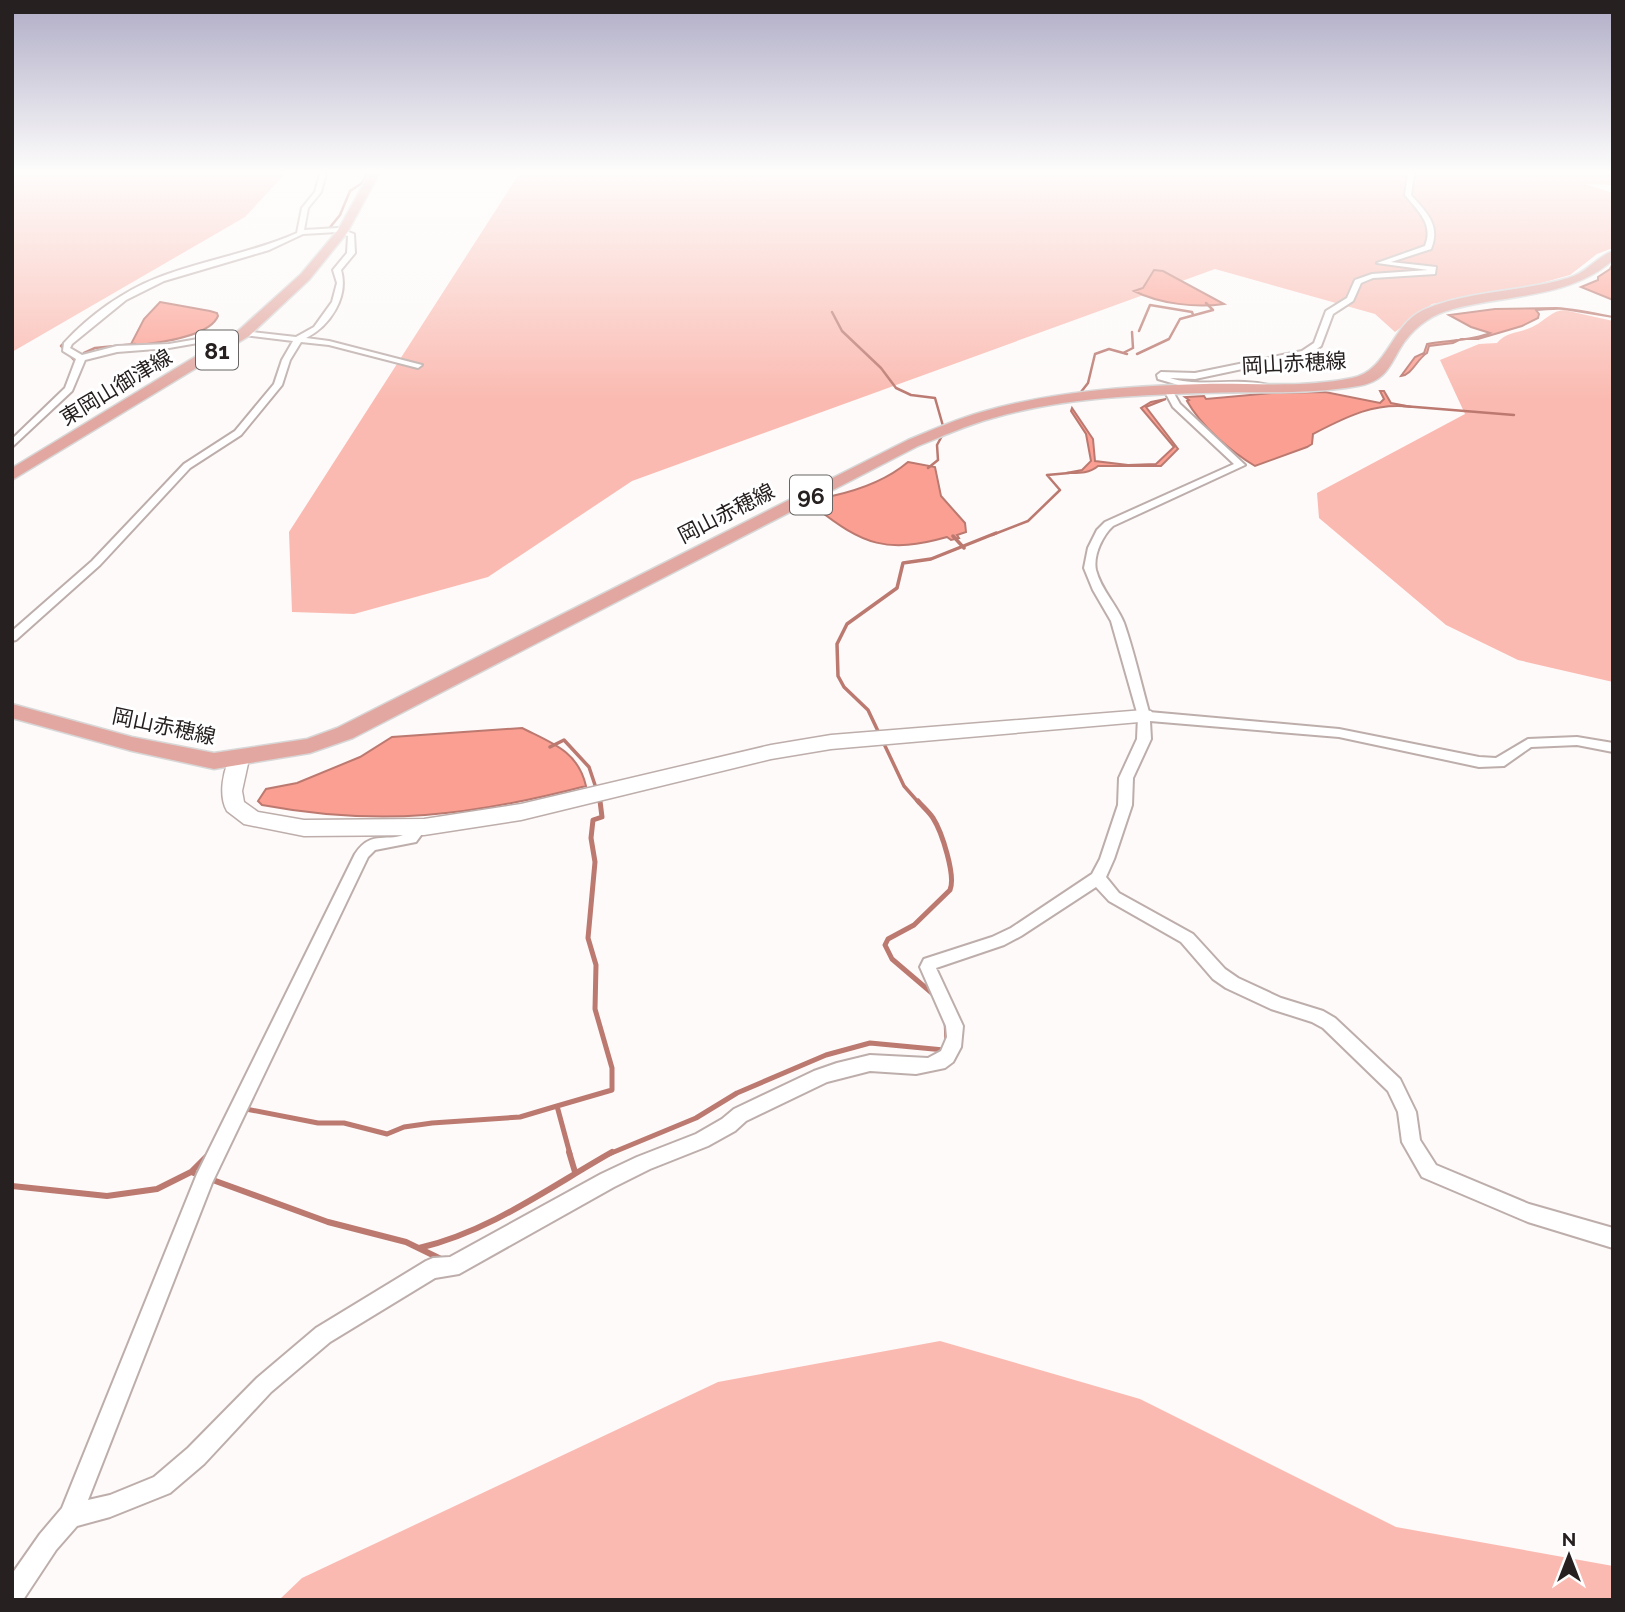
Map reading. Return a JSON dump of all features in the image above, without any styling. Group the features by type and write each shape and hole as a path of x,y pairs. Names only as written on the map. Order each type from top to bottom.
{"main road":[{"name":"東岡山御津線","path":"12,475 244,333 305,277 322,249"},
{"name":"岡山赤穂線","path":"12,711 214,761 310,746 345,733 913,443 969,421 1052,401 1169,392 1343,385 1381,371 1400,338 1425,314 1449,306 1573,281 1592,272 1613,254"}],"street":[{"path":"266,249 154,283 96,318 66,349 82,358 109,350 169,345 244,333 299,338 418,365"},
{"path":"12,637 96,564 187,466 237,433 278,385 286,360 299,338 317,329 340,294 341,283 337,270 351,249"},
{"path":"1265,387 1252,382 1185,383 1164,380 1161,375 1195,376 1305,353 1318,344 1329,313 1350,299 1358,282 1372,276 1432,272 1429,268 1384,264 1380,261 1420,249"},
{"path":"12,444 69,389 82,358"},
{"path":"70,1516 110,1507 162,1485 197,1457 264,1385 323,1335 433,1268 452,1267 633,1168 685,1147 733,1122 740,1115 826,1076 869,1063 933,1066 945,1060 954,1045 955,1033 951,1015 930,975 930,964 998,941 1016,932 1098,877 1125,805 1126,778 1144,739 1144,716 1117,621 1090,568 1093,548 1102,530 1109,524 1240,465 1177,405 1169,392"},
{"path":"239,759 232,791 234,806 252,819 314,828 420,827 521,812 771,752 882,738 1144,716 1339,733 1479,762 1499,763 1528,743 1577,741 1613,748"},
{"path":"12,1595 48,1542 70,1516 205,1178 362,854 371,845 411,838 420,827"},
{"path":"1098,877 1114,897 1187,938 1219,974 1232,983 1277,1004 1317,1016 1329,1023 1394,1085 1407,1112 1411,1142 1429,1171 1528,1213 1613,1238"}],"shaded area":[{"path":"12,249 189,249 12,352"},
{"path":"471,249 1610,249 1597,254 1570,275 1531,286 1432,304 1395,332 1375,314 1215,269 632,481 488,577 354,614 292,612 289,532"},
{"path":"1613,263 1613,300 1581,287 1598,280"},
{"path":"1154,270 1163,271 1224,304 1178,304 1134,291 1143,288"},
{"path":"160,302 210,311 218,316 212,324 192,335 130,346 144,319"},
{"path":"1556,308 1577,310 1613,317 1564,309 1536,310 1538,318 1522,326 1478,339 1467,339 1490,333 1471,327 1449,315 1495,309"},
{"path":"1564,310 1613,321 1613,682 1518,660 1446,625 1319,518 1317,493 1465,414 1440,360 1479,344 1497,343 1509,334 1529,328"},
{"path":"1459,340 1429,346 1427,353 1411,370 1401,376 1415,357 1424,353 1427,344"},
{"path":"1380,391 1384,391 1391,403 1412,407 1385,407 1361,412 1313,434 1312,444 1307,447 1255,466 1208,429 1185,397 1204,396 1206,399 1272,393 1325,392 1380,403 1384,399"},
{"path":"1166,399 1146,407 1178,449 1161,466 1098,466 1087,472 1066,473 1082,470 1091,461 1086,434 1071,411 1072,408 1093,439 1095,461 1128,465 1156,464 1174,447 1141,408 1151,402"},
{"path":"908,462 935,467 941,496 965,523 966,532 957,535 959,538 951,540 947,537 908,545 876,543 847,530 815,507 831,500 832,496 882,479"},
{"path":"522,728 570,756 577,764 586,786 503,805 386,817 305,812 262,805 258,801 266,789 297,783 360,757 392,737"},
{"path":"940,1341 1140,1399 1396,1527 1613,1566 1613,1600 279,1600 302,1578 718,1382"}],"waterway":[{"path":"1137,354 1169,339 1180,319 1213,310 1206,303"},
{"path":"1139,331 1150,305 1192,312 1193,315"},
{"path":"832,312 842,331 881,368 896,388 911,395 935,398 943,426"},
{"path":"80,328 98,314"},
{"path":"1123,353 1133,348 1132,332"},
{"path":"71,336 61,346 75,361 74,365"},
{"path":"84,353 95,348 135,344"},
{"path":"1081,392 1088,383 1095,354 1109,349 1123,353"},
{"path":"1123,353 1127,354"},
{"path":"1403,406 1514,415"},
{"path":"928,468 938,460 937,445 943,434"},
{"path":"992,535 1028,521 1060,490 1047,475 1069,473"},
{"path":"963,546 996,533"},
{"path":"953,536 963,546"},
{"path":"919,803 904,786 868,710 844,687 838,676 837,644 847,624 897,588 903,563 931,559 963,546"},
{"path":"550,747 564,740 589,767 596,788"},
{"path":"557,1106 612,1090 612,1068 595,1009 596,965 588,938 595,862 591,838 593,820 602,817 600,801"},
{"path":"918,801 933,818 944,843 950,865 950,890 914,925 888,939 885,945 892,959 933,994"},
{"path":"946,1020 947,1043"},
{"path":"609,1154 696,1118 737,1093 826,1055 870,1043 944,1050"},
{"path":"246,1109 318,1123 344,1123 387,1134 404,1127 432,1123 520,1117 557,1106"},
{"path":"557,1106 570,1154"},
{"path":"569,1152 575,1172"},
{"path":"419,1248 445,1241 494,1220 612,1152"},
{"path":"191,1172 207,1156"},
{"path":"12,1186 107,1196 157,1189 191,1172"},
{"path":"191,1172 202,1176"},
{"path":"210,1179 328,1222 406,1242 443,1260"}]}
